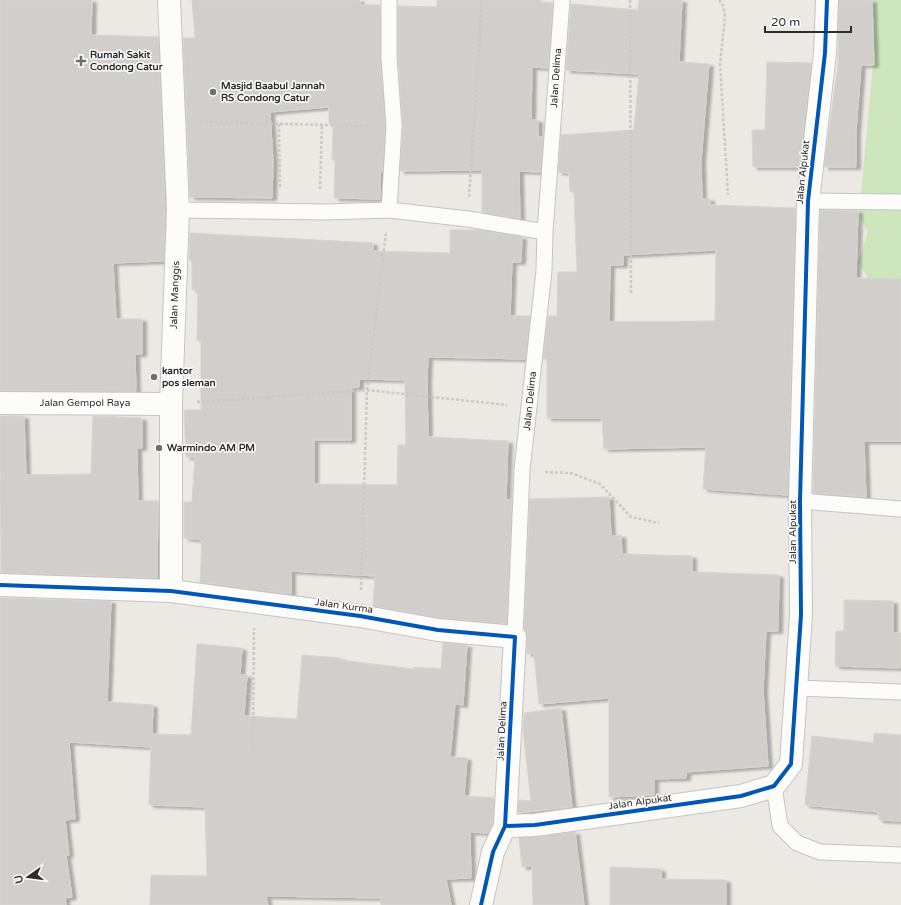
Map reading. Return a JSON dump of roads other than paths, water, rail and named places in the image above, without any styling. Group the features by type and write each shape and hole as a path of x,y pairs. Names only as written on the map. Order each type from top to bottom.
{"street":[{"name":"Jalan Manggis","path":"170,0 178,210 171,404 171,591"},
{"name":"Jalan Alpukat","path":"505,826 535,825 741,796 774,786 791,764 801,615 800,501 808,201 825,52 827,0"},
{"name":"Jalan Gempol Raya","path":"0,403 171,404"},
{"name":"Jalan Kurma","path":"0,585 171,591 360,616 438,630 515,637"},
{"name":"Jalan Delima","path":"505,826 515,637"},
{"path":"481,905 493,852 505,826"}],"lane":[{"path":"389,0 389,57 394,126 389,210"},
{"name":"Jalan Delima","path":"515,637 522,470 544,271 545,232 562,0"},
{"path":"808,201 901,202"},
{"path":"178,210 389,210 468,219 545,232"},
{"path":"800,501 901,508"},
{"path":"797,688 901,692"},
{"path":"774,786 780,826 797,843 820,852 901,855"}],"place":[{"name":"Rumah Sakit Condong Catur","path":"81,61"},
{"name":"Masjid Baabul Jannah RS Condong Catur","path":"213,92"},
{"name":"kantor pos sleman","path":"154,377"},
{"name":"Warmindo AM PM","path":"159,448"}]}
